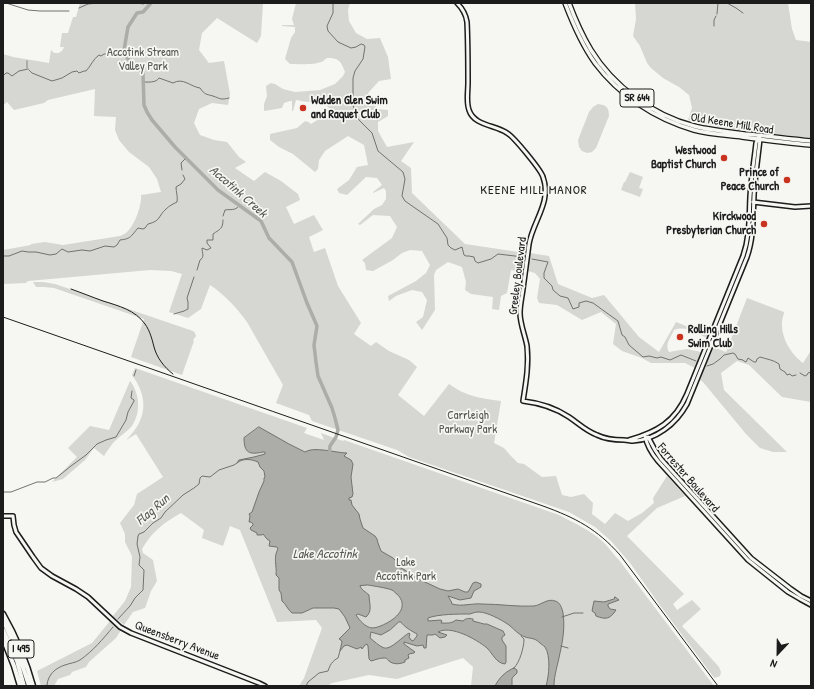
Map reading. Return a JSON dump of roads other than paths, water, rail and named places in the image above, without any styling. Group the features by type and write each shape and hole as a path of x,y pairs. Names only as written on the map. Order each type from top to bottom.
{"highway":[{"name":"I 495","path":"3,614 13,631 20,648 32,686"},
{"name":"I 495","path":"3,620 18,652 28,686"},
{"name":"I 495","path":"3,630 17,661 24,686"},
{"name":"I 495","path":"3,638 20,686"}],"main road":[{"name":"Old Keene Mill Road","path":"565,3 578,35 594,62 608,78 631,99 647,110 687,128 714,134 811,141"},
{"name":"Old Keene Mill Road","path":"569,3 581,32 598,60 615,80 640,101 666,116 693,126 759,138 811,145"}],"street":[{"name":"Greeley Boulevard","path":"457,3 462,9 467,22 469,111 482,123 500,129 511,136 539,170 544,180 545,198 541,213 530,239 520,308 520,316 528,356 523,400 554,408 598,436 612,440 627,440 646,437"},
{"path":"646,437 661,432 673,422 684,409 691,396 748,253 753,233 751,182 759,138"},
{"path":"752,202 796,207 811,206"},
{"name":"Forrester Boulevard","path":"646,437 661,459 751,558 791,589 811,600"},
{"name":"Forrester Boulevard","path":"646,437 651,452 658,461 748,560 788,592 811,605"},
{"name":"Queensberry Avenue","path":"3,516 13,516 16,532 32,558 41,568 88,597 123,629 254,680 265,686"}],"water":[{"name":"Lake Accotink","path":"259,427 305,452 309,450 319,450 347,453 344,456 351,460 353,464 351,477 353,494 349,500 351,500 352,505 359,514 363,528 375,536 381,551 393,558 398,563 399,567 412,576 440,589 448,591 458,589 468,592 473,583 476,582 481,584 481,587 474,591 471,598 460,600 448,596 452,604 534,606 550,600 558,603 563,613 564,628 554,686 546,686 549,672 549,661 545,647 538,641 521,635 506,623 486,613 478,612 470,614 449,614 428,618 428,621 441,620 441,623 448,623 456,620 463,621 470,618 473,619 473,621 487,624 503,631 505,635 502,637 502,640 506,646 505,664 499,662 487,648 477,641 463,634 450,630 438,632 447,635 445,637 440,638 435,634 427,635 426,648 424,648 423,645 417,646 404,642 404,644 415,652 408,655 409,658 405,660 405,662 395,664 387,658 371,661 369,659 367,644 362,649 361,647 357,649 347,645 340,651 342,642 339,639 350,628 339,609 313,608 302,613 292,613 282,601 279,590 279,578 276,575 276,555 278,549 277,547 269,546 270,541 263,534 257,535 257,533 250,528 253,524 249,522 249,514 252,512 264,481 264,471 258,462 255,461 244,460 237,463 239,460 265,454 265,452 248,452 245,447 244,438","holes":["368,585 392,590 397,594 402,603 401,611 395,618 374,628 365,625 356,615 358,614 366,617 368,615 370,607 369,595 362,590 360,586","399,622 417,634 413,641 409,637 409,633 390,647 384,648 370,638 371,632 381,635 390,630"]},
{"path":"615,597 619,600 608,604 610,609 616,610 610,617 605,618 596,616 592,611 594,601 604,602 614,599"},
{"path":"514,668 517,670 517,673 512,678 512,686 495,686 503,675"}],"waterway":[{"path":"6,3 28,10 69,11"},
{"path":"79,8 88,4 98,3"},
{"path":"139,3 145,3"},
{"name":"Accotink Creek","path":"151,3 143,12 137,13 128,27 124,50 127,58 143,74 144,105 152,120 175,147 218,190 261,221 269,238 292,262 317,326 314,345 318,376 332,408 338,430 336,437 330,446 329,455"},
{"path":"333,3 333,13 327,26 328,31 338,42 351,48 361,44 365,47 363,59 355,71 353,78 353,105 356,115 372,133 378,151 403,172 405,179 402,196 405,201 438,224 447,238 448,245 451,248 455,250 462,247 464,255 474,257 475,261 478,263 491,259 498,254 523,257"},
{"path":"717,14 718,3"},
{"path":"727,3 743,13"},
{"path":"714,26 716,16"},
{"path":"3,76 6,73 12,76 19,71 28,69 32,73 52,81 62,78 72,72 77,71 79,73 86,71 95,58 99,55 118,54 124,52"},
{"path":"27,61 28,69"},
{"path":"143,82 154,81 158,80 159,78 173,83 180,81 200,88 203,92 221,99 229,98"},
{"path":"182,170 181,163 186,158"},
{"path":"3,256 9,256 22,251 50,255 56,254 62,249 68,252 82,250 90,251 105,246 114,247 120,240 130,237 138,228 143,229 148,224 157,220 167,208 177,202 176,187 185,179 183,175"},
{"path":"223,216 225,210 234,209 239,206"},
{"path":"197,270 203,256 202,248 207,250 211,248 207,243 207,240 213,240 213,234 222,227 223,220"},
{"path":"532,259 548,262 544,273 544,278 552,286 553,290 560,296 568,298 573,309 579,307 579,303 586,301 593,303 618,321 622,335 625,337 629,345 643,357 661,357 670,360 681,355 696,361"},
{"path":"174,314 188,309 187,298 194,277"},
{"path":"707,366 713,364 724,355 733,353 738,359 746,362 748,358 756,362 760,357 772,361 779,364 780,369 787,375 796,375"},
{"path":"134,376 136,370"},
{"path":"800,373 805,376 811,372"},
{"path":"3,492 11,492 37,482 45,482 56,478 86,455 97,444 116,437 126,420 128,412 134,401 131,398 132,391"},
{"name":"Flag Run","path":"118,619 143,590 144,570 139,565 140,557 137,544 139,534 144,532 153,523 161,518 165,512 183,495 199,484 202,476 210,477 219,470 237,463"},
{"path":"562,617 574,613 583,613"},
{"name":"Flag Run","path":"45,686 47,685 50,675 55,670 61,666 78,661 85,656 98,645 113,627"},
{"path":"514,668 520,658 522,650 524,639 521,636"},
{"path":"561,646 568,648"},
{"path":"306,686 308,682 319,673 328,671 334,660 338,658 340,651"}],"railway":[{"path":"71,289 121,307 132,312 141,319 148,329 159,359 173,374"},
{"path":"3,317 543,506 576,520 603,538 620,555 718,686"}],"place":[{"name":"Walden Glen Swim and Raquet Club","path":"303,108"},
{"name":"Westwood Baptist Church","path":"724,158"},
{"name":"Prince of Peace Church","path":"787,180"},
{"name":"Kirckwood Presbyterian Church","path":"764,224"},
{"name":"Rolling Hills Swim Club","path":"680,337"}],"district":[{"name":"KEENE MILL MANOR","path":"534,191"}],"park label":[{"name":"Accotink Stream Valley Park","path":"143,60"},
{"name":"Carrleigh Parkway Park","path":"468,423"},
{"name":"Lake Accotink Park","path":"406,570"}]}
